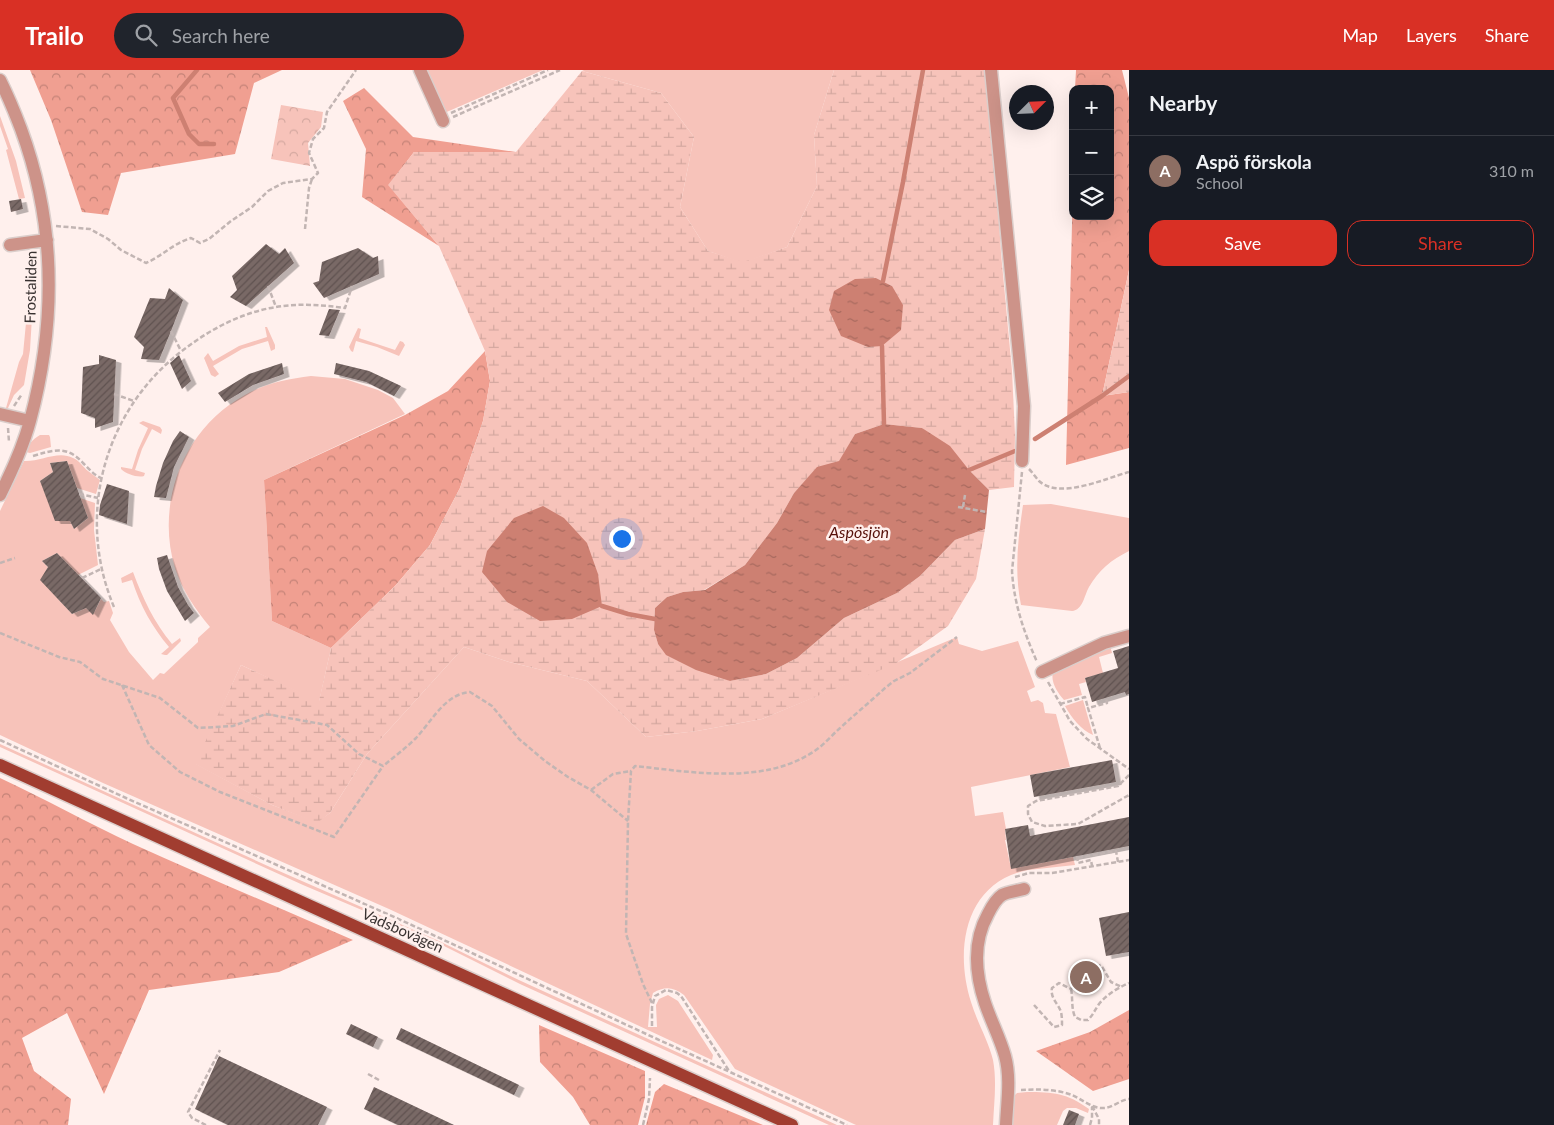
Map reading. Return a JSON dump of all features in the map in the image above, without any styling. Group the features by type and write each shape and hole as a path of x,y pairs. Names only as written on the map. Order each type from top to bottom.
{"main road":[{"name":"Vadsbovägen","path":"0,764 792,1125"}],"street":[{"path":"420,70 442,119"},
{"path":"991,70 1024,406 1022,461"},
{"name":"Frostaliden","path":"0,495 14,450 30,422 46,338 49,290 47,240 41,201 29,152 1,83"},
{"path":"7,247 47,240"},
{"path":"5,416 30,422"},
{"path":"1042,672 1104,642 1129,636"},
{"path":"1006,1125 1008,1075 1005,1056 984,1002 979,976 977,944 981,926 991,907 1002,895 1024,889"}],"path":[{"path":"45,225 90,229 108,239 121,250 146,263 157,258 180,241 191,238 200,243 209,239 230,221 252,207 268,191 283,183 312,179 318,174 310,153 313,139 324,128 326,112 356,70"},
{"path":"442,119 548,70"},
{"path":"442,119 560,70"},
{"path":"304,229 312,179"},
{"path":"268,286 276,307"},
{"path":"114,607 102,569 97,531 98,498 113,440 134,401 157,374 180,352 212,330 230,321 276,307 309,305 344,308 352,286"},
{"path":"170,331 180,352"},
{"path":"27,388 5,416 14,450 29,456 51,450 66,450 77,456 98,477 102,478"},
{"path":"114,394 134,401"},
{"path":"1022,461 1040,483 1053,488 1079,487 1129,472"},
{"path":"1022,461 1012,571 1016,603 1022,624 1042,672 1070,721 1087,739 1129,769"},
{"path":"79,494 98,498"},
{"path":"963,508 965,495"},
{"path":"958,507 987,512"},
{"path":"0,563 15,558"},
{"path":"82,578 102,569"},
{"path":"0,633 59,657 80,662 103,679 160,698 198,728 233,726 266,714 327,725 359,754 384,766"},
{"path":"652,1003 643,984 626,934 628,821 631,771 635,766 748,773 766,770 799,760 815,751 889,685 910,673 957,637"},
{"path":"122,685 149,745 180,772 220,792 334,837 384,766 417,736 452,698 456,695 470,692 492,706 519,739 545,761 568,777 592,790 628,821"},
{"path":"1060,704 1085,697 1101,749"},
{"path":"1088,708 1107,703 1106,698"},
{"path":"0,740 126,798 403,920 847,1125"},
{"path":"592,790 613,774 631,771"},
{"path":"1129,775 1118,786 1036,801 1028,806 1028,814 1032,822 1045,826 1078,824 1129,795"},
{"path":"1092,866 1091,860 1078,862 1077,857 1116,851 1118,862"},
{"path":"1014,877 1028,872 1052,873 1129,860"},
{"path":"1071,989 1081,972 1086,968 1101,966 1111,982 1122,987"},
{"path":"1034,1005 1054,1027 1062,1025 1061,1012 1051,993 1052,988 1059,983 1071,989 1075,1017 1088,1020 1100,1003 1110,994 1129,983"},
{"path":"652,1026 652,1003 655,996 666,990 677,993 681,996 730,1072"},
{"path":"206,1125 192,1118 188,1112 220,1050"},
{"path":"368,1074 379,1080"},
{"path":"643,1125 649,1100 650,1078"},
{"path":"1007,1092 1033,1089 1054,1091 1070,1094 1092,1106 1104,1108 1129,1099"},
{"path":"1090,1125 1092,1106"},
{"path":"1092,1106 1099,1119 1099,1125"}],"green space":[{"path":"30,70 282,70 254,83 235,154 121,173 108,215 82,212 51,120"},
{"path":"423,70 543,70 442,114"},
{"path":"834,70 814,135 817,186 787,247 743,263 708,251 680,207 694,137 661,93 582,71"},
{"path":"834,70 986,70 1012,371 1015,435 1014,487 989,490 922,428 884,424 855,434 839,462 817,468 794,493 777,523 745,565 704,590 683,592 667,597 655,608 654,630 658,644 730,681 766,674 797,658 844,618 897,593 920,576 955,540 985,529 976,579 948,626 895,664 762,719 697,731 646,737 587,681 509,662 464,647 367,754 330,813 317,823 272,805 195,764 241,665 319,701 331,648 395,586 430,545 460,488 483,421 490,381 485,351 439,246 388,185 414,152 516,152 582,71 661,93 694,137 680,207 708,251 743,262 787,247 817,186 814,135","holes":["876,278 892,286 842,336"]},
{"path":"1076,70 1122,70 1129,98 1129,270 1102,396 1129,392 1129,448 1066,465 1072,220 1114,220 1114,85 1075,85"},
{"path":"364,88 413,137 516,152 414,152 389,185 439,246 362,197 366,149 343,101"},
{"path":"281,105 323,112 321,127 308,143 310,166 271,159"},
{"path":"0,116 16,161 25,198 19,199 6,150 8,149 0,126"},
{"path":"1129,270 1129,392 1102,396"},
{"path":"33,300 30,350 24,385 14,395 8,408 6,408 23,354 28,302"},
{"path":"265,327 267,327 275,349 271,351 268,341 242,349 213,366 219,374 215,377 211,375 204,358 208,353 213,361 239,346 267,337"},
{"path":"358,328 361,329 359,338 395,350 400,341 405,345 399,356 356,341 353,352 349,347"},
{"path":"485,351 490,381 483,421 460,488 430,545 395,586 331,648 272,621 264,480 405,415 448,391"},
{"path":"311,376 345,379 378,390 393,398 405,414 264,480 272,621 331,648 319,702 241,665 196,764 272,805 317,822 330,813 367,754 464,647 509,662 587,681 646,737 697,731 762,719 957,637 959,644 982,651 1018,641 1035,687 1027,691 1031,702 1038,700 1043,703 1045,713 1056,714 1070,767 971,787 975,816 1003,812 1006,829 1005,840 1011,868 1073,857 1075,865 1028,870 1007,877 990,888 978,903 970,921 965,940 966,982 973,1009 993,1060 995,1084 993,1125 856,1125 735,1069 684,995 676,990 665,988 653,993 648,1027 657,1027 656,1005 659,999 668,995 678,1001 713,1055 712,1060 389,909 103,783 0,735 0,511 24,461 61,455 67,456 77,460 100,480 96,494 77,488 67,461 50,463 53,472 40,481 74,529 88,518 80,498 95,503 94,530 98,565 78,575 57,553 42,561 48,567 41,580 72,614 86,608 93,614 101,599 104,602 109,601 113,613 110,620 129,652 153,680 160,673 164,674 198,642 198,638 210,627 194,606 181,584 175,568 170,543 169,518 172,493 180,469 191,447 206,427 224,409 245,395 277,382"},
{"path":"143,421 160,427 162,430 161,434 152,429 142,449 135,470 145,473 144,476 139,476 126,472 121,467 132,469 148,428 139,423"},
{"path":"40,435 49,435 51,447 30,453 26,452 31,442"},
{"path":"1051,504 1129,518 1129,551 1111,562 1101,571 1089,587 1079,608 1072,611 1021,605 1017,567 1023,505"},
{"path":"133,572 150,610 166,636 172,644 180,638 181,641 167,655 161,654 169,647 147,615 132,580 122,583 121,578"},
{"path":"1110,646 1112,653 1099,657 1103,673 1085,678 1086,682 1079,684 1082,695 1064,700 1056,690 1053,682 1054,670"},
{"path":"1083,700 1093,735 1077,723 1065,706"},
{"path":"0,744 270,867 439,941 521,981 837,1125 829,1125 520,984 430,939 303,885 0,747"},
{"path":"0,778 133,844 353,940 279,972 149,990 104,1094 67,1013 22,1038 34,1071 71,1099 68,1125 0,1125"},
{"path":"1129,1010 1129,1079 1093,1091 1036,1051 1090,1032"},
{"path":"539,1025 645,1071 645,1097 638,1125 590,1125 573,1097 540,1062"},
{"path":"664,1084 763,1125 646,1125 655,1092"},
{"path":"1017,1093 1060,1094 1089,1109 1088,1113 1076,1108 1067,1108 1063,1111 1057,1125 1013,1125 1014,1096"}],"water":[{"path":"876,278 892,286 903,305 901,330 882,346 868,347 841,336 829,310 834,291 855,279"},
{"name":"Aspösjön","path":"884,424 922,428 950,446 969,470 989,490 985,529 955,540 920,576 897,593 844,618 797,658 766,674 730,681 696,670 666,655 658,644 654,630 655,608 667,597 683,592 705,590 745,565 777,523 794,493 817,467 839,461 855,434"},
{"path":"543,506 564,518 587,543 598,574 602,606 572,619 540,621 507,602 482,572 487,551 514,518"}],"building":[{"path":"21,199 23,209 11,212 9,201"},
{"path":"266,244 279,254 285,248 294,263 246,306 230,297 237,290 232,276"},
{"path":"358,248 373,258 378,256 379,274 324,298 313,283 319,281 322,262"},
{"path":"169,288 183,300 171,331 159,360 141,359 144,347 134,337 150,298 165,299"},
{"path":"329,309 340,310 329,336 319,335"},
{"path":"99,355 116,360 113,422 95,428 95,418 81,413 83,367 99,364"},
{"path":"179,355 191,381 182,389 170,363"},
{"path":"282,363 284,374 253,385 225,402 218,393 249,374"},
{"path":"336,363 369,371 401,386 394,396 366,382 334,374"},
{"path":"180,431 189,437 174,467 166,498 154,497 163,463"},
{"path":"67,461 88,518 74,529 70,521 55,521 40,481 53,472 50,463"},
{"path":"107,484 129,491 127,524 99,515 100,505"},
{"path":"57,553 101,598 93,615 86,608 72,614 40,580 48,567 42,561"},
{"path":"167,555 178,587 194,613 185,621 167,591 159,569 157,558"},
{"path":"1129,646 1129,694 1126,695 1125,692 1092,702 1085,678 1118,668 1113,651"},
{"path":"1112,760 1116,782 1034,797 1030,775"},
{"path":"1129,817 1129,846 1011,869 1005,829 1028,825 1030,836"},
{"path":"1129,912 1129,952 1106,956 1099,918"},
{"path":"351,1024 378,1037 373,1047 346,1034"},
{"path":"401,1028 519,1085 514,1095 396,1039"},
{"path":"219,1056 327,1107 318,1125 228,1125 195,1109"},
{"path":"374,1087 454,1125 398,1125 364,1109"},
{"path":"1069,1110 1079,1114 1075,1125 1063,1125"}],"waterway":[{"path":"197,70 173,98 189,134 199,144 214,144"},
{"path":"883,281 923,70"},
{"path":"882,346 884,424"},
{"path":"1035,439 1102,396 1129,376"},
{"path":"969,470 1015,451"},
{"path":"602,606 628,614 655,619"}],"place":[{"name":"Aspö förskola","path":"1086,977"}]}
